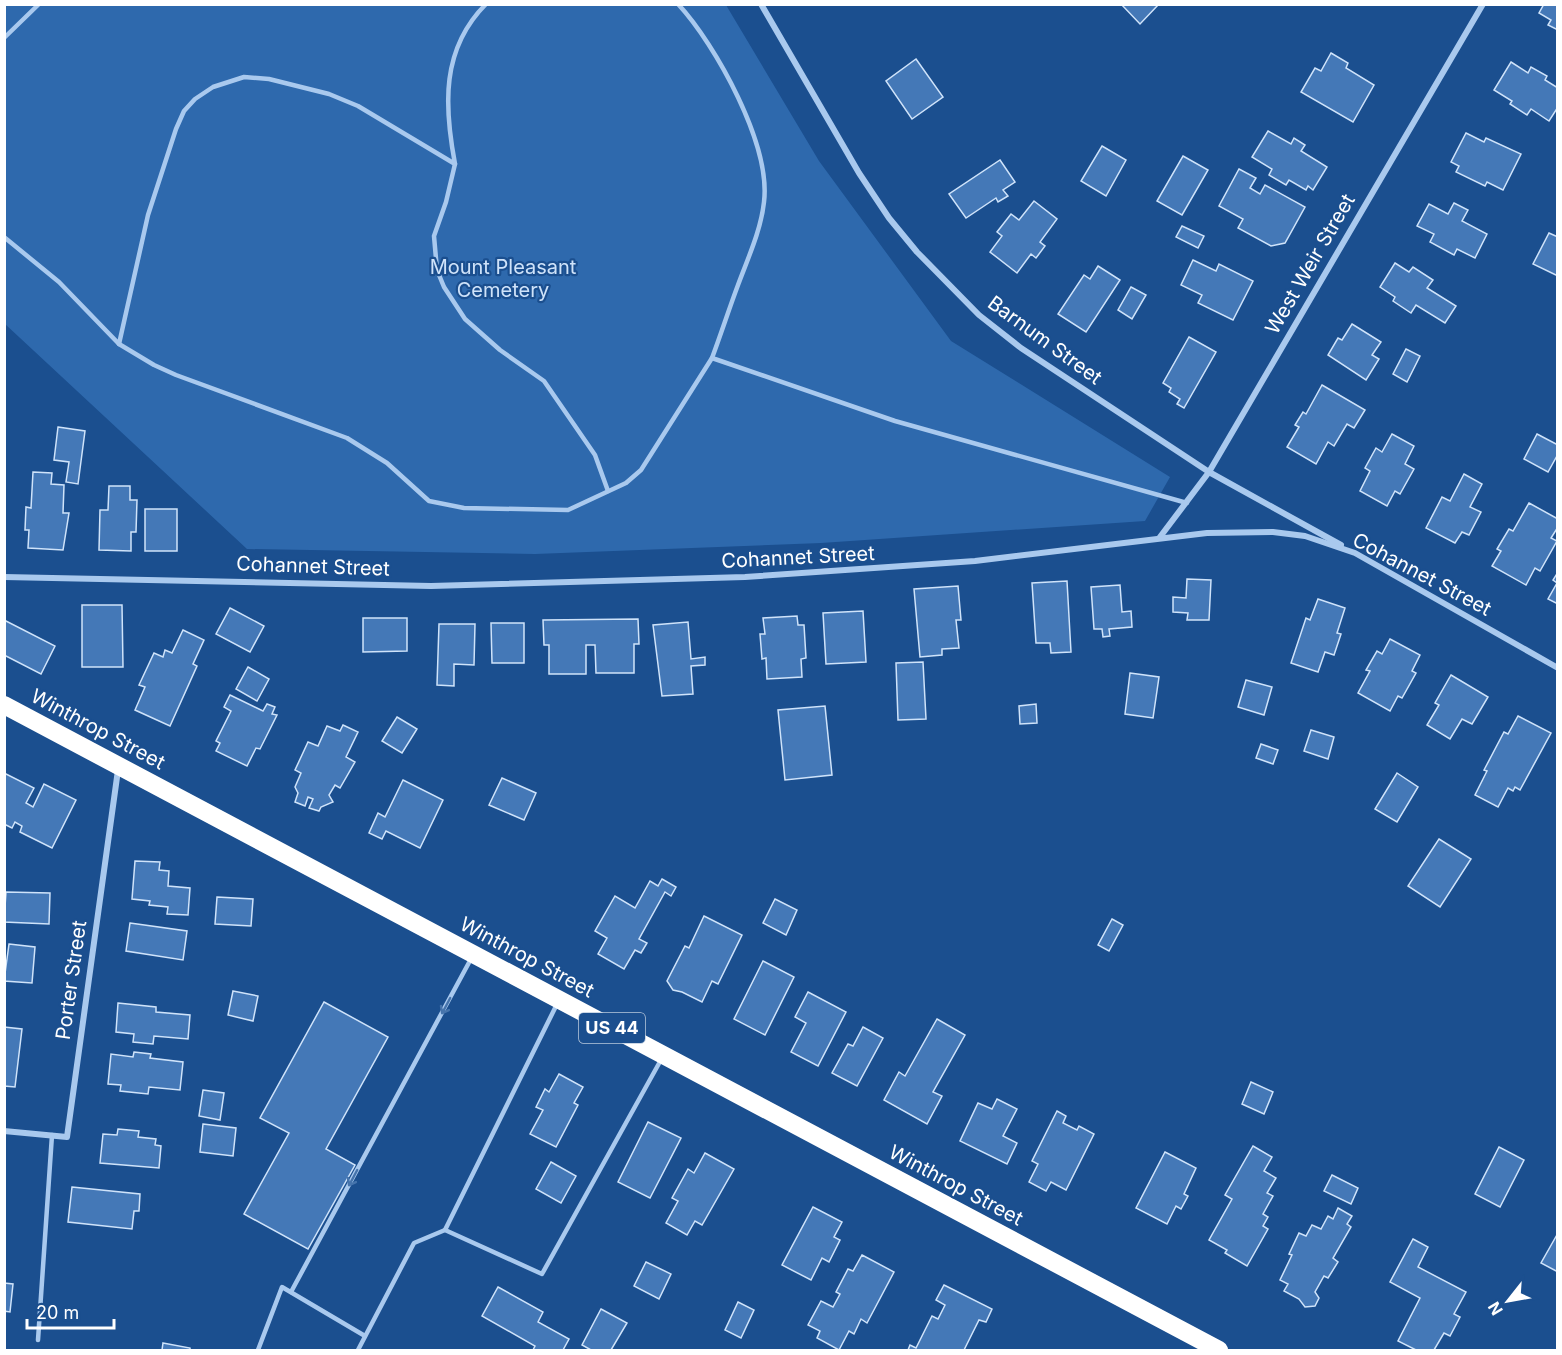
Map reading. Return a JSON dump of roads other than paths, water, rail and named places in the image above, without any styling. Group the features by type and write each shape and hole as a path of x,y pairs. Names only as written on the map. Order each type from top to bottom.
{"highway":[{"name":"Winthrop Street","path":"4,705 1219,1350"}],"street":[{"name":"Barnum Street","path":"761,4 859,174 889,218 947,284 979,315 1021,348 1209,472 1355,553"},
{"name":"West Weir Street","path":"1160,537 1209,472 1483,4"},
{"name":"Cohannet Street","path":"4,577 430,585 745,577 986,560 1068,552 1160,537 1207,533 1273,532 1305,536 1355,553 1557,668"},
{"name":"Porter Street","path":"52,1135 67,1137 118,766"},
{"path":"4,1131 52,1135"}],"lane":[{"path":"4,38 39,4"},
{"path":"486,4 472,21 453,53 447,90 447,120 455,164 446,202 434,236 437,270 444,288 465,319 500,350 543,381 595,454 608,492"},
{"path":"4,237 59,282 119,344 154,366 347,438 387,462 429,501 464,508 568,510 626,483 641,470 712,358 755,239 765,200 761,162 727,75 698,26 678,4"},
{"path":"119,344 148,215 176,129 184,111 195,99 213,87 244,77 269,79 329,94 358,106 455,164"},
{"path":"712,358 895,421 1187,503"},
{"path":"291,1292 473,955"},
{"path":"358,1350 414,1243 445,1230 560,1000"},
{"path":"445,1230 542,1274 663,1055"},
{"path":"38,1340 52,1135"},
{"path":"258,1350 282,1287 365,1336"}],"park label":[{"name":"Mount Pleasant Cemetery","path":"503,278"}]}
